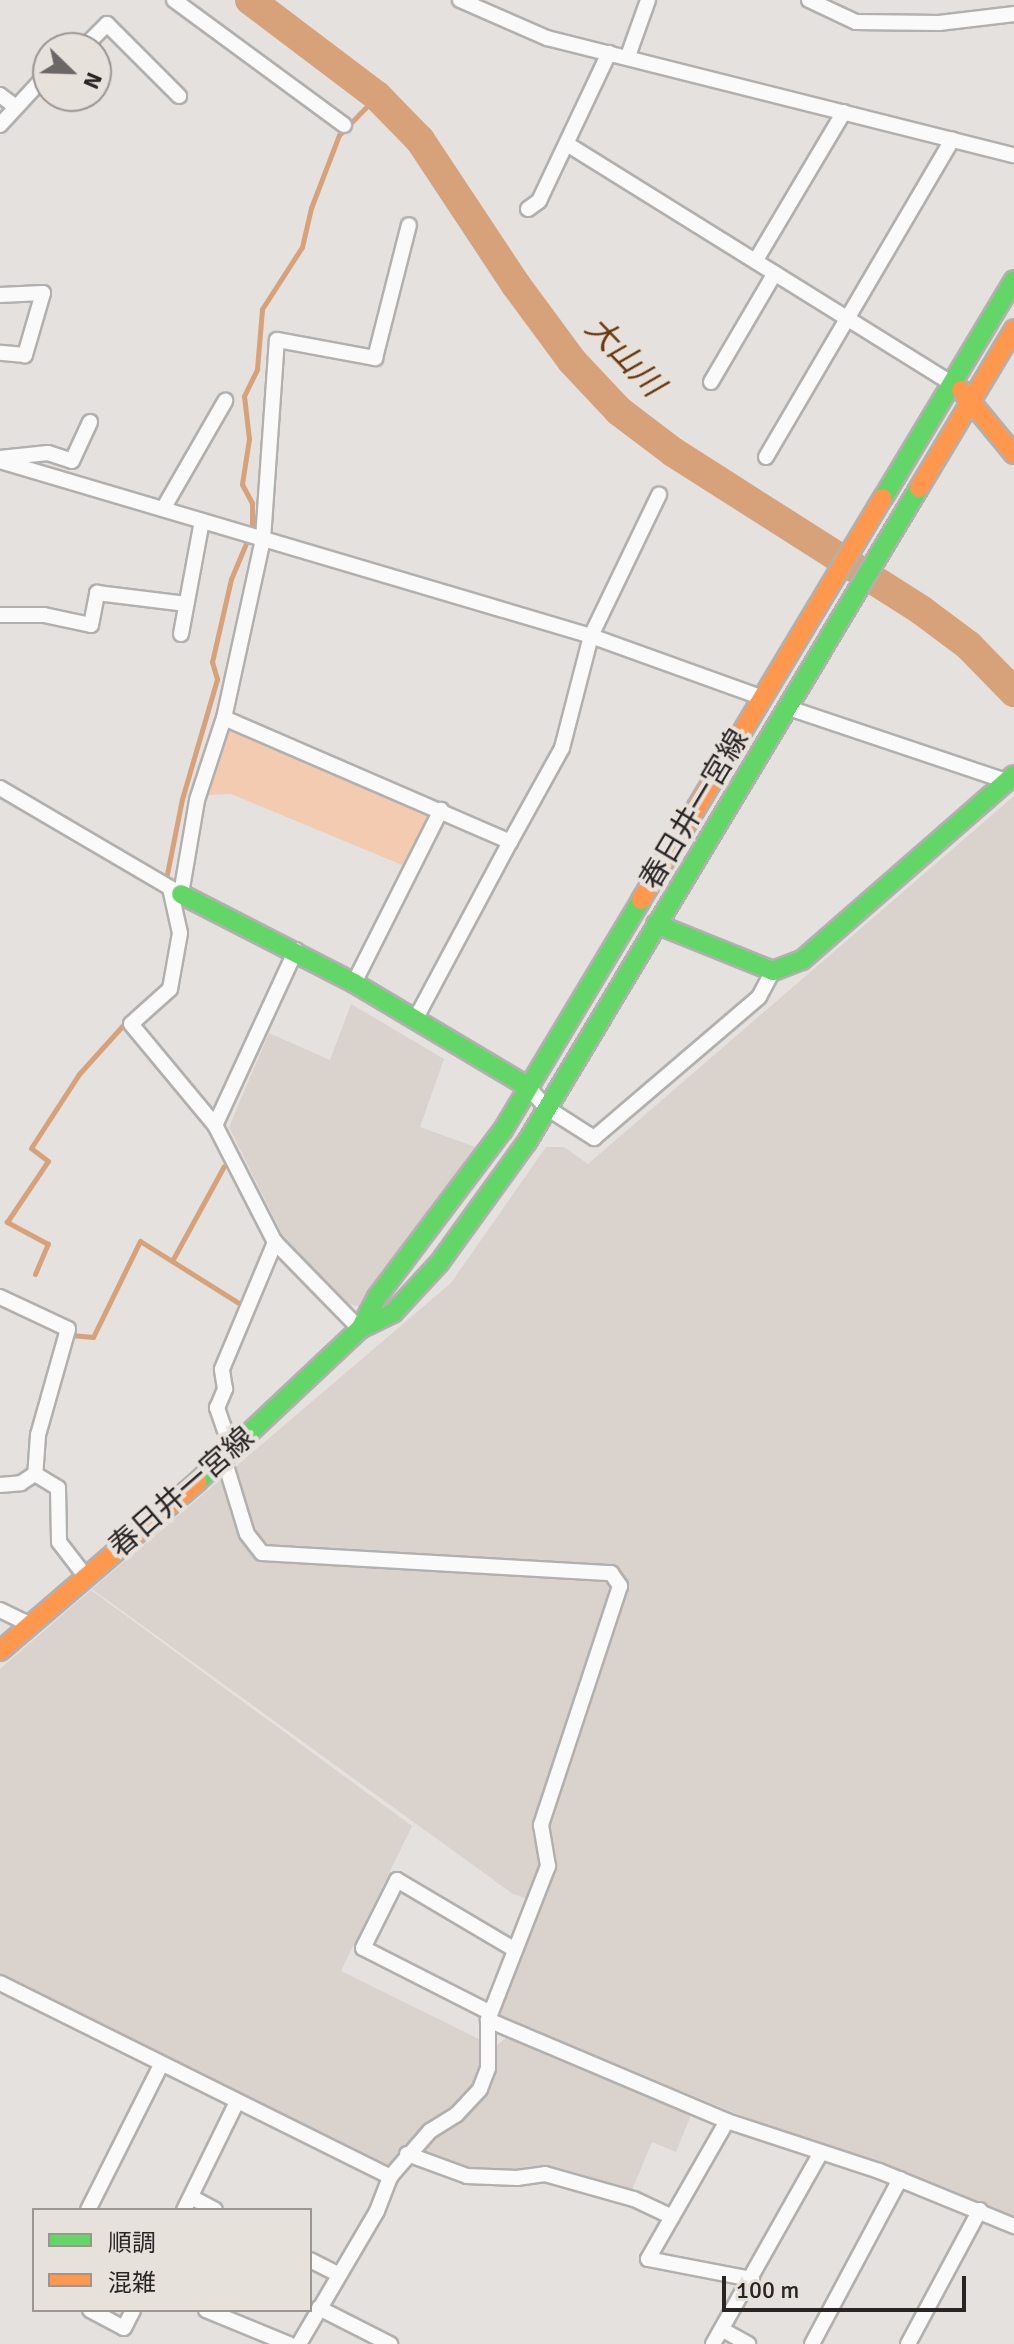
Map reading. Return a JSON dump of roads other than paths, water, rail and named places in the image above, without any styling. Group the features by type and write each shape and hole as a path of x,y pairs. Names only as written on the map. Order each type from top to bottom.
{"main road":[{"name":"春日井一宮線","path":"360,1329 377,1297 503,1130 820,602 872,522 1014,280"},
{"name":"春日井一宮線","path":"0,1651 228,1455 360,1329 393,1313 440,1262 547,1108 1014,329"},
{"path":"954,385 974,400 1014,454"},
{"path":"656,924 773,971 802,960 1010,778"},
{"path":"176,891 296,950 527,1086"}],"street":[{"path":"174,0 344,125"},
{"path":"460,0 547,38 1014,155"},
{"path":"628,56 648,0"},
{"path":"809,0 856,22 939,23 1014,14"},
{"path":"99,32 107,24 179,96"},
{"path":"528,209 539,201 609,53"},
{"path":"0,125 32,90"},
{"path":"0,95 16,107"},
{"path":"756,260 844,112"},
{"path":"766,457 952,140"},
{"path":"567,144 954,385"},
{"path":"360,1329 275,1242 215,1125 131,1024 170,989 180,933 176,891 197,800 224,718 263,539 277,340 375,358 409,225"},
{"path":"711,382 775,273"},
{"path":"0,295 43,293 25,355 0,353"},
{"path":"163,509 225,401"},
{"path":"0,459 48,453 72,461 90,422"},
{"path":"0,459 591,636 763,698"},
{"path":"416,1018 562,748 591,636 659,495"},
{"path":"181,634 202,521"},
{"path":"0,615 44,615 91,625 97,593 186,604"},
{"path":"786,707 1010,778"},
{"path":"224,718 510,842"},
{"path":"0,788 176,891"},
{"path":"354,983 441,810"},
{"path":"215,1125 296,950"},
{"path":"527,1086 547,1108 594,1138 759,997 773,971"},
{"path":"275,1242 222,1369 225,1389 217,1408 247,1534 262,1553 611,1573 620,1586 541,1825 548,1866 512,1948 488,2015 488,2068 480,2089 407,2154 390,2177 377,2211 299,2344"},
{"path":"0,1297 68,1329 38,1435 35,1474"},
{"path":"0,1485 21,1483 35,1474"},
{"path":"35,1474 58,1488 59,1542 86,1577"},
{"path":"0,1610 31,1625"},
{"path":"512,1948 397,1880 363,1948 488,2015 727,2121 900,2179 1014,2226"},
{"path":"0,1983 390,2177"},
{"path":"89,2208 161,2065"},
{"path":"188,2204 237,2102"},
{"path":"727,2121 648,2259 752,2279"},
{"path":"713,2344 821,2152"},
{"path":"407,2154 467,2176 545,2174 634,2199 672,2217"},
{"path":"812,2344 900,2179"},
{"path":"908,2344 980,2210"},
{"path":"312,2261 338,2274"},
{"path":"319,2308 390,2344"},
{"path":"94,2312 124,2328 132,2312"},
{"path":"211,2312 289,2344"},
{"path":"723,2330 748,2344"}],"waterway":[{"name":"大山川","path":"250,0 377,96 420,140 516,285 572,361 619,411 673,452 921,610 968,645 1014,692"},
{"path":"167,874 182,799 217,679 212,662 231,579 252,529 252,503 242,484 249,439 244,396 257,369 262,309 302,247 311,208 339,135 377,96"},
{"path":"35,1274 48,1244 7,1222 48,1161 31,1148 79,1074 124,1024"},
{"path":"172,1261 224,1166"},
{"path":"71,1335 93,1337 140,1241 242,1305"}]}
